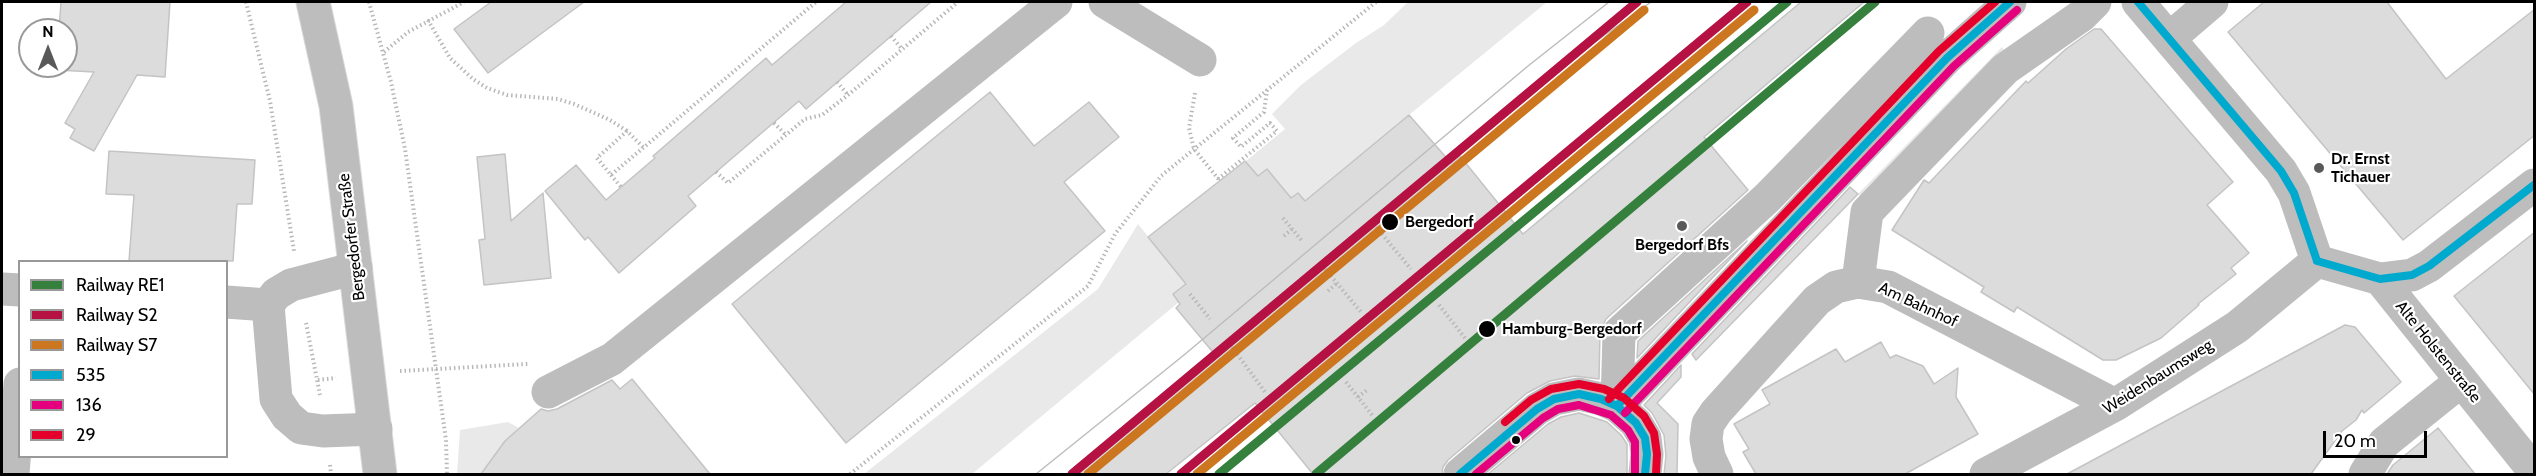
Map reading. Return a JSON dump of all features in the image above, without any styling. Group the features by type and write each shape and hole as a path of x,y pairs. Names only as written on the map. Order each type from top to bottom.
{"street":[{"name":"Bergedorfer Straße","path":"313,2 336,106 380,474"},
{"path":"548,392 612,359 1056,2"},
{"path":"1105,2 1200,60"},
{"path":"1617,406 1947,58 2010,2"},
{"path":"1858,282 1867,212 2005,69 2080,16 2095,2"},
{"path":"2138,2 2281,171 2294,193 2318,261 2380,279 2401,278 2421,271 2535,185"},
{"path":"2169,38 2212,2"},
{"path":"1617,406 1619,333 1767,198 1928,33"},
{"name":"Weidenbaumsweg","path":"1986,474 2115,405 2246,321 2318,261"},
{"path":"356,268 299,283 276,294 268,305 276,399 287,416 301,428 326,431 376,429"},
{"name":"Alte Holstenstraße","path":"2380,279 2530,465"},
{"name":"Am Bahnhof","path":"1717,474 1709,458 1706,439 1708,424 1716,412 1817,300 1836,287 1858,282 1888,287 2115,405"},
{"path":"2,289 18,290"},
{"path":"228,302 268,305"},
{"path":"2366,474 2384,443 2461,381"},
{"path":"1460,474 1537,410 1554,399 1579,394 1601,399 1617,406 1636,423 1645,438 1646,474"},
{"path":"13,474 18,410"}],"path":[{"path":"246,2 270,101 299,283 318,380 331,474"},
{"path":"369,2 384,52 405,149 446,440 447,474"},
{"path":"384,52 408,32 464,2"},
{"path":"610,175 816,2"},
{"path":"716,172 728,183 805,119 822,115 848,95 958,2"},
{"path":"850,474 1088,286 1115,234 1161,176 1376,2"},
{"path":"428,20 450,58 472,79 487,88 507,95 558,99 574,104 610,120 627,131 643,147"},
{"path":"891,36 902,49"},
{"path":"1200,60 1189,128 1194,149 1219,180 1277,131 1270,123 1241,147 1233,138 1264,112 1267,90"},
{"path":"837,82 848,95"},
{"path":"774,123 785,134"},
{"path":"621,187 597,158 627,131"},
{"path":"1283,218 1302,241"},
{"path":"1376,227 1411,270"},
{"path":"1284,236 1292,229"},
{"path":"1325,270 1361,312"},
{"path":"1328,291 1336,284"},
{"path":"1190,294 1210,319"},
{"path":"1439,305 1465,338"},
{"path":"1232,347 1265,392"},
{"path":"318,380 436,368 530,363"},
{"path":"1346,382 1373,416"},
{"path":"1358,397 1366,390"}],"shaded area":[{"path":"1408,2 1547,2 1304,201 1291,198 1258,176 1246,161 1285,129 1272,114 1301,85 1356,43 1384,25"},
{"path":"2002,47 2004,50 1860,196 1858,194"},
{"path":"1138,224 1167,260 1221,255 1179,302 972,474 864,474 1098,289"},
{"path":"508,422 519,428 505,441 483,474 457,474 460,430"}],"building":[{"path":"61,2 170,2 165,77 137,75 94,151 70,138 75,129 65,123 94,72 78,71 78,18 60,18"},
{"path":"491,2 584,2 488,73 454,29"},
{"path":"846,2 931,2 806,109 799,101 688,196 696,206 619,273 588,237 585,240 545,191 576,165 606,200 766,58 772,65"},
{"path":"1801,2 1864,2 1704,137 1748,190 1606,319 1600,332 1599,379 1575,376 1550,381 1527,393 1448,460 1443,467 1442,474 1313,474 1255,403 1166,474 1077,474 1217,357 1176,308 1180,304 1173,294 1186,284 1148,237 1245,161 1258,176 1267,169 1291,198 1298,193 1305,201 1409,115 1451,163 1460,156 1523,234"},
{"path":"2264,2 2387,2 2446,79 2535,9 2535,135 2403,240 2228,32"},
{"path":"2094,29 2101,29 2233,182 2207,205 2249,253 2231,268 2236,274 2198,304 2161,338 2116,360 2103,360 2017,307 2014,312 1981,292 1984,287 1892,230 1924,180 1929,183 2026,81 2028,83 2066,49"},
{"path":"990,92 1034,146 1089,102 1119,137 1064,182 1105,231 846,443 732,304"},
{"path":"109,151 255,160 252,204 237,204 233,261 129,260 134,195 106,194"},
{"path":"505,154 511,221 543,193 551,278 484,285 479,240 485,239 477,157"},
{"path":"1850,187 1858,194 1696,360 1692,354"},
{"path":"2535,232 2535,395 2454,296"},
{"path":"1747,241 1637,358 1638,341"},
{"path":"2345,325 2355,327 2401,382 2364,413 2362,410 2356,420 2342,431 2311,474 2067,474"},
{"path":"1881,342 1890,358 1896,355 1923,366 1934,384 1958,368 1956,397 1978,434 1905,474 1756,474 1743,452 1749,449 1734,424 1770,404 1762,390 1836,349 1845,362"},
{"path":"1681,365 1681,377 1657,403 1678,424 1677,474 1664,474 1666,456 1664,435 1652,413 1644,405"},
{"path":"632,379 710,474 481,474 505,441 541,409 548,411 557,409 612,380 620,389"},
{"path":"1579,413 1607,422 1621,435 1627,444 1627,474 1488,474 1548,424 1561,417"},
{"path":"2438,428 2475,474 2387,474 2393,465"}],"tram line":[{"path":"1036,474 1184,355 1528,66 1609,2"},
{"path":"1560,67 1651,2"}],"rail line":[{"name":"S2","path":"1072,474 1637,2"},
{"name":"S2","path":"1181,474 1747,2"},
{"name":"RE1","path":"1219,474 1787,2"},
{"name":"RE1","path":"1316,474 1875,2"},
{"name":"S7","path":"1088,474 1644,10"},
{"name":"S7","path":"1197,474 1754,10"}],"transit line":[{"name":"29","path":"1609,399 1939,51 1995,2"},
{"name":"535","path":"1617,406 1947,58 2010,2"},
{"name":"535","path":"2138,2 2281,171 2294,193 2317,261"},
{"name":"136","path":"1625,413 1954,66 2017,10"},
{"name":"535","path":"2317,261 2380,279 2412,275 2429,266 2534,185"},
{"name":"29","path":"1505,422 1531,400 1551,389 1579,384 1604,389 1624,398 1644,416 1654,433 1657,454 1656,474"},
{"name":"535","path":"1460,474 1537,409 1554,399 1579,394 1601,399 1617,406 1636,423 1645,438 1647,454 1645,474"},
{"name":"136","path":"1476,474 1543,418 1558,409 1579,405 1611,415 1628,430 1635,442 1635,473"}],"place":[{"name":"Dr. Ernst Tichauer","path":"2319,168"},
{"name":"Bergedorf","path":"1390,222"},
{"name":"Bergedorf Bfs","path":"1682,226"},
{"name":"Hamburg-Bergedorf","path":"1487,329"}]}
